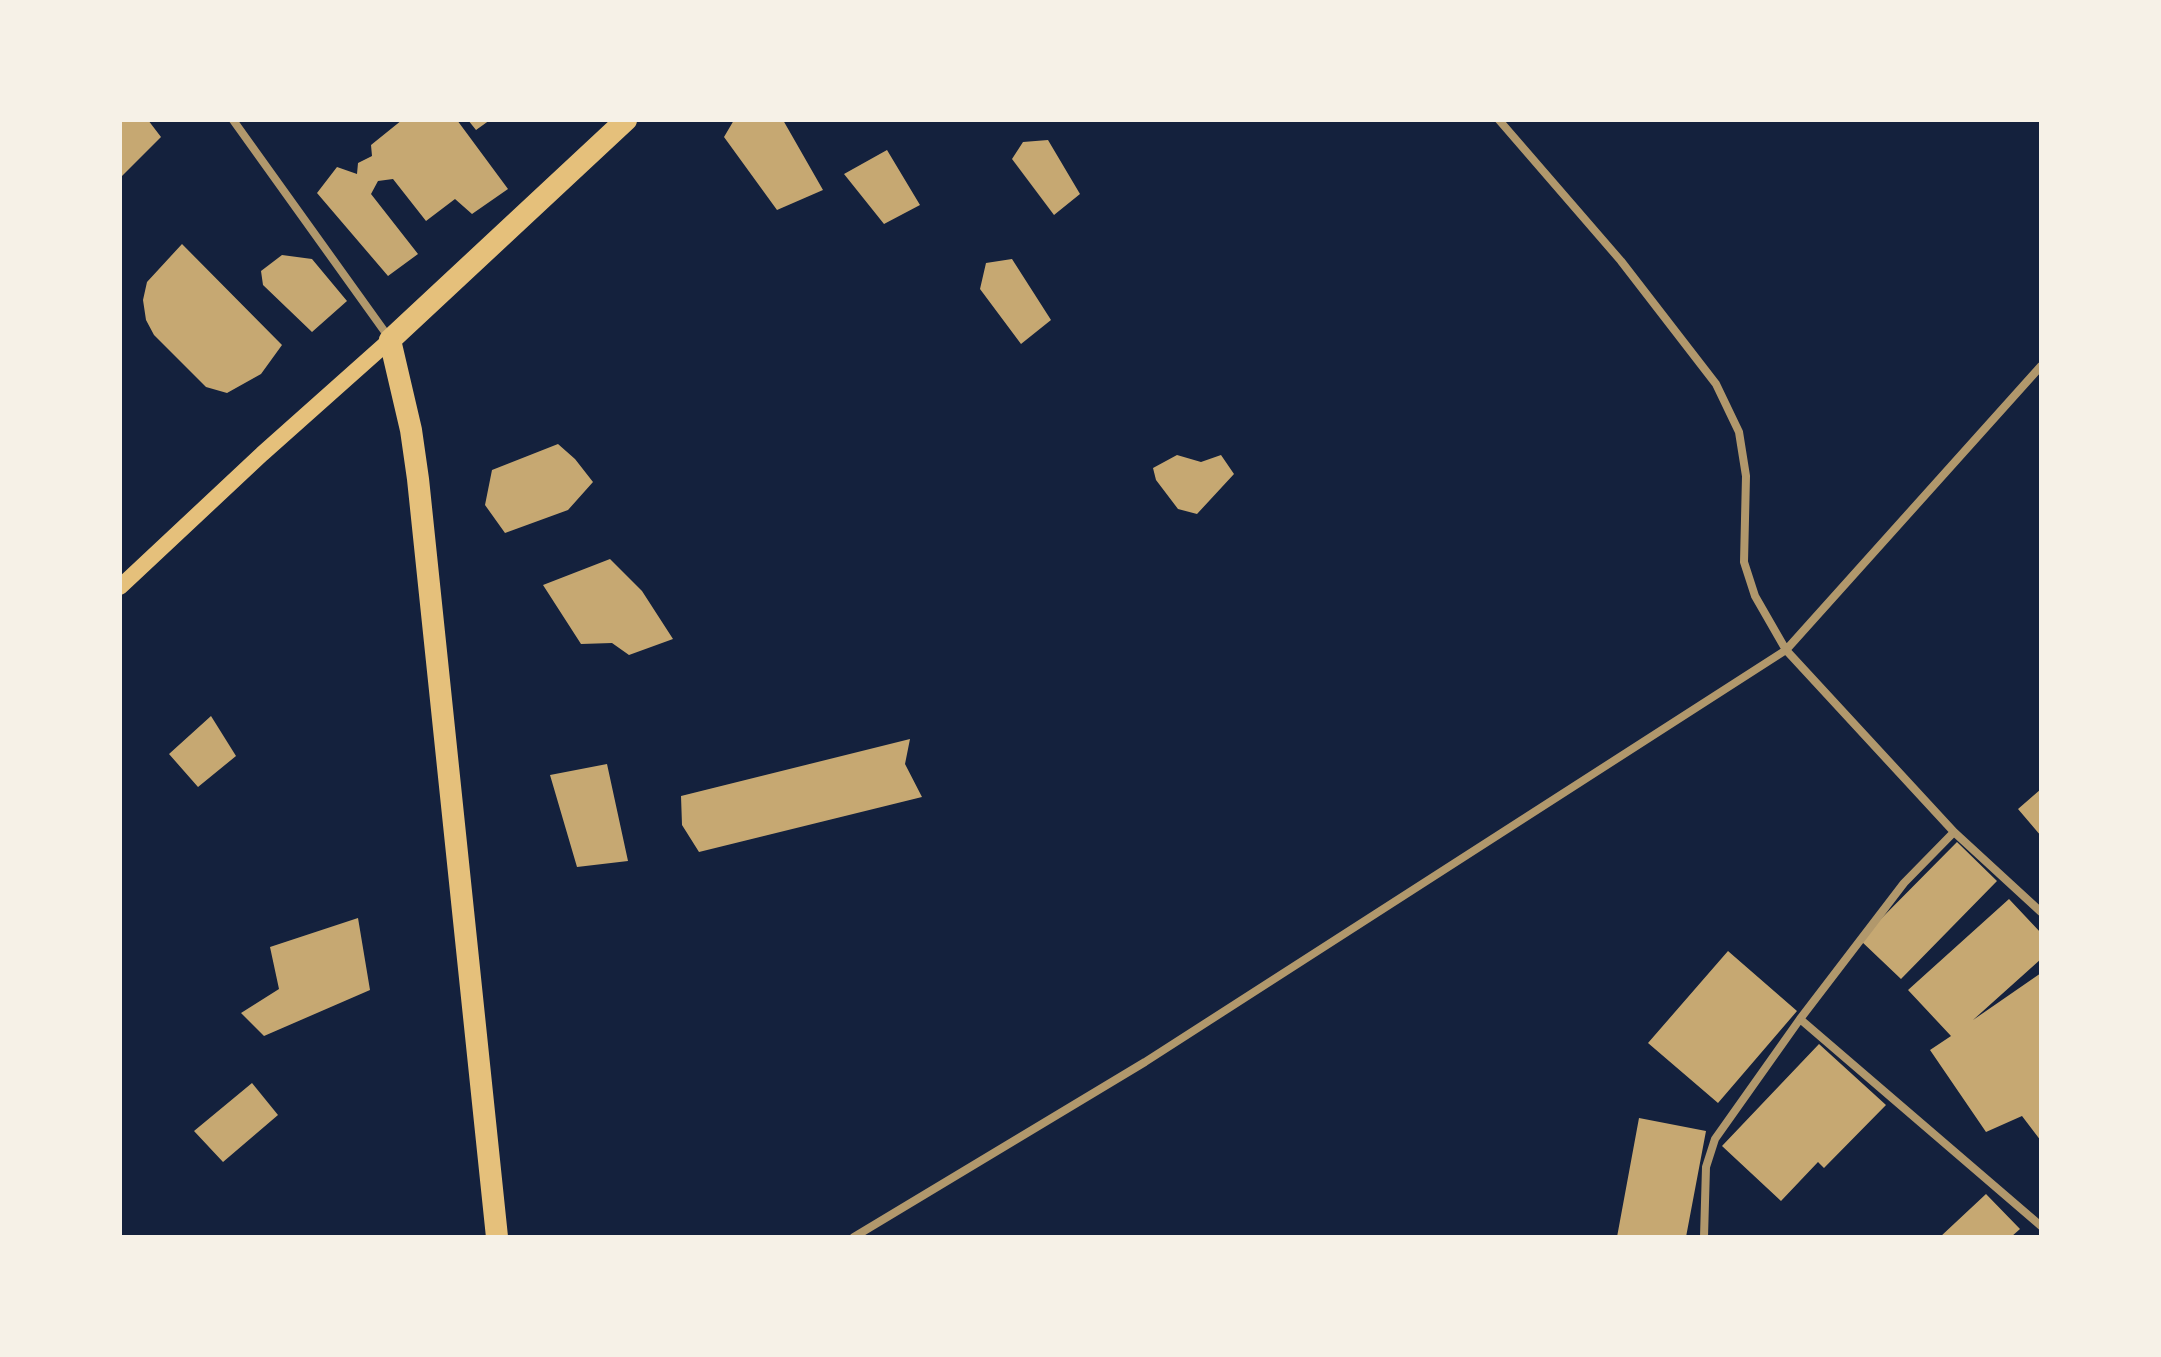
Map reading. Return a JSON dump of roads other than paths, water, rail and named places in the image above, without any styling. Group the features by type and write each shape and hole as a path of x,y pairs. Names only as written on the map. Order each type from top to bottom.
{"highway":[{"path":"497,1237 418,479 411,430 390,340 626,120"}],"main road":[{"path":"120,587 390,340"}],"street":[{"path":"233,120 390,340"},
{"path":"1499,120 1621,261 1716,384 1739,432 1746,476 1744,562 1755,596 1786,650 1954,832 2041,912"},
{"path":"854,1237 1145,1062 1786,650 2041,366"},
{"path":"1704,1237 1706,1167 1715,1139 1800,1019 1904,883 1954,832"},
{"path":"1800,1019 2041,1226"}]}
